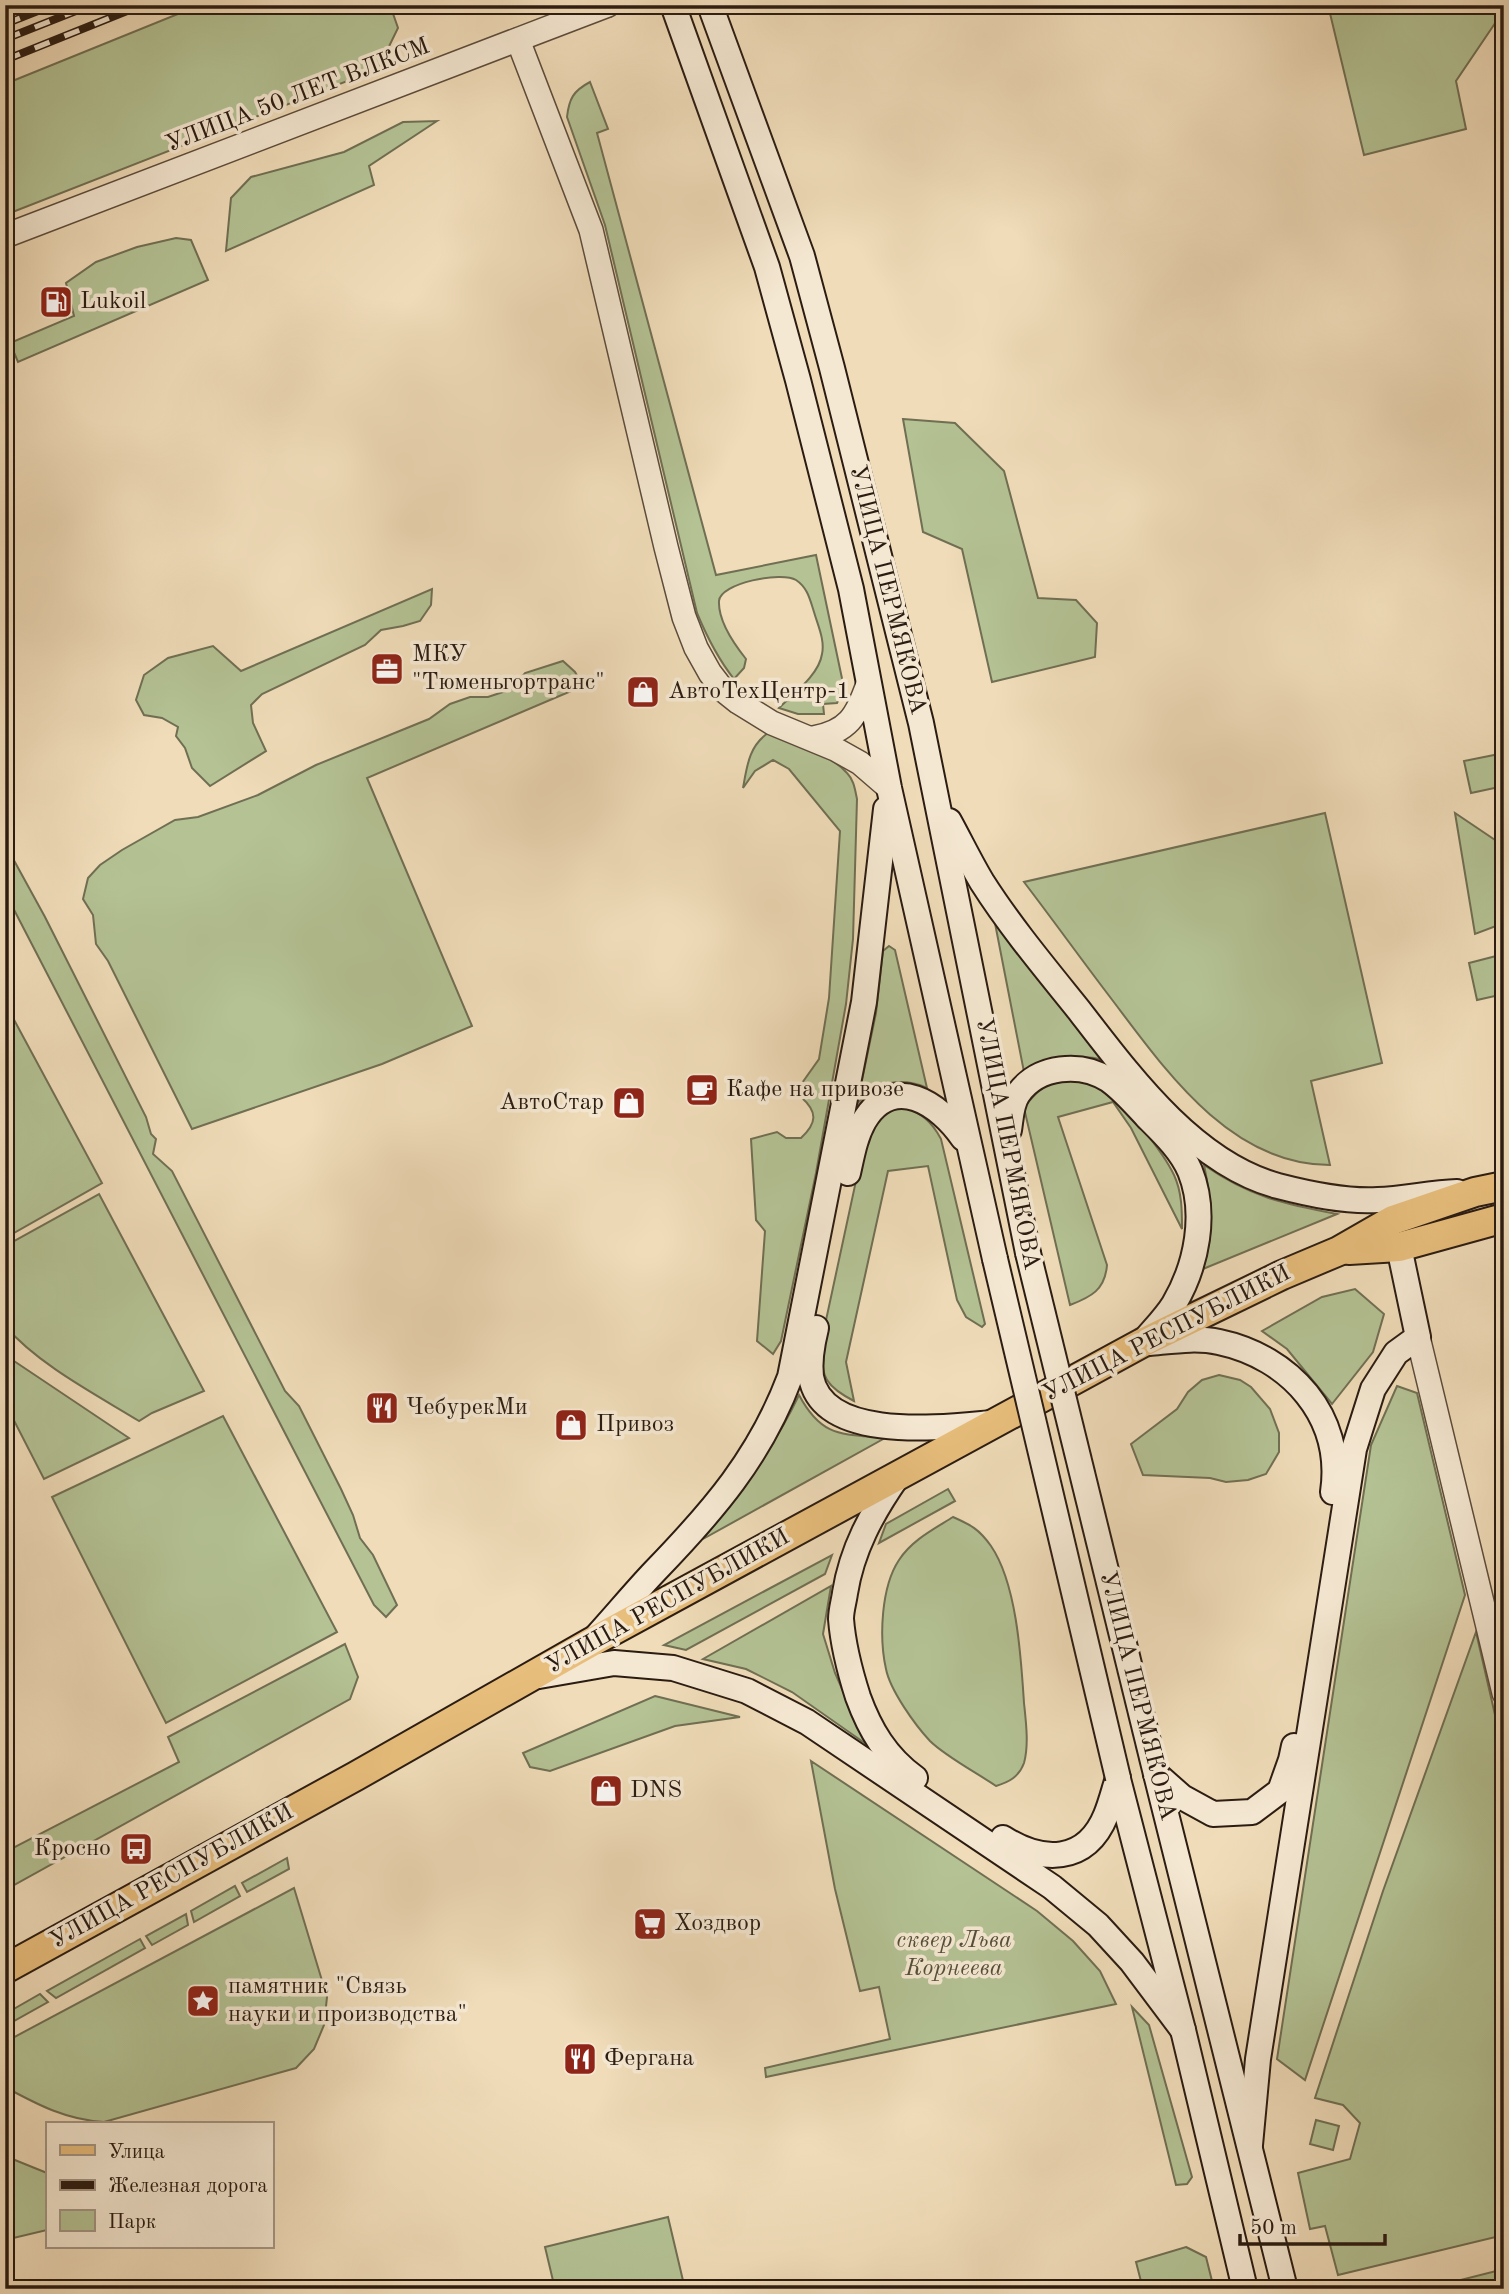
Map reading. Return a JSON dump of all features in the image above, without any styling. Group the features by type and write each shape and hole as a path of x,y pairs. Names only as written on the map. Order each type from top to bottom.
{"main road":[{"name":"УЛИЦА ПЕРМЯКОВА","path":"673,5 767,267 851,589 888,788 968,1144 1118,1778 1183,2030 1245,2289"},
{"name":"УЛИЦА ПЕРМЯКОВА","path":"710,5 802,256 921,723 1028,1253 1285,2289"},
{"path":"590,1643 676,1551 728,1490 776,1414 790,1377 864,1002 888,788"},
{"path":"937,799 982,882 1026,944 1122,1065 1164,1111 1217,1157 1244,1173 1276,1186 1353,1200 1475,1192"},
{"path":"1007,1144 1013,1105 1018,1094 1032,1080 1045,1073 1078,1068 1108,1079 1172,1142 1189,1169 1197,1196 1195,1248 1188,1274 1174,1304 1142,1343"},
{"path":"968,1144 950,1120 933,1105 909,1096 890,1097 875,1106 864,1121 855,1141 810,1353 812,1379 819,1395 833,1409 851,1419 902,1429 992,1423"},
{"name":"УЛИЦА РЕСПУБЛИКИ","path":"5,1969 590,1643 1142,1343 1282,1275 1339,1251 1393,1220 1475,1192 1504,1186"},
{"name":"УЛИЦА РЕСПУБЛИКИ","path":"1339,1251 1399,1247 1504,1218"},
{"path":"1250,2145 1258,2059 1353,1449 1373,1389 1396,1353 1418,1337 1399,1247"},
{"path":"1142,1343 1183,1340 1218,1342 1255,1354 1284,1371 1305,1391 1322,1418 1335,1454 1331,1509 1291,1760 1280,1791 1252,1812 1213,1814 1182,1797 1156,1774"},
{"path":"897,1478 873,1512 860,1540 849,1570 841,1617 849,1671 866,1718 881,1745 896,1765 936,1794 1011,1843 1035,1854 1057,1857 1075,1850 1091,1838 1106,1817 1118,1778"},
{"path":"531,1678 614,1663 673,1668 747,1691 807,1722 1052,1887 1098,1925 1132,1962 1183,2030"}],"street":[{"name":"УЛИЦА 50 ЛЕТ ВЛКСМ","path":"5,236 608,5"},
{"path":"518,40 591,229 669,559 684,617 696,648 717,681 738,702 772,723 813,738 860,763 888,788"},
{"path":"813,738 832,734 845,726 856,715 869,684"},
{"path":"1418,1337 1504,1693"}],"green space":[{"path":"200,5 390,5 398,28 378,69 5,215 5,84"},
{"path":"1328,5 1504,5 1504,10 1456,81 1466,129 1364,155"},
{"path":"590,82 608,129 597,133 716,575 816,555 844,688 837,703 823,704 824,714 798,714 779,708 811,677 822,654 823,644 819,628 808,594 800,583 778,577 753,580 729,589 722,595 719,609 724,624 746,659 744,668 734,679 713,648 697,613 605,225 567,117 573,96"},
{"path":"437,121 369,166 374,185 226,251 231,198 251,177 344,152 403,122"},
{"path":"176,238 191,240 208,280 18,362 10,343 74,316 66,283 96,262 137,247"},
{"path":"903,419 955,423 1004,471 1038,598 1076,600 1097,623 1095,657 992,682 962,549 923,532"},
{"path":"432,589 431,605 420,621 381,630 365,645 262,694 251,705 253,723 266,751 210,786 192,768 185,748 176,736 178,727 162,718 144,715 136,700 144,675 168,658 213,646 241,671"},
{"path":"563,661 575,672 583,686 367,778 472,1026 382,1064 192,1129 108,961 96,944 93,915 83,899 88,878 100,865 122,850 175,820 198,817 258,795 316,765 429,719 450,704 470,697 488,697 512,689 525,673"},
{"path":"768,733 810,748 831,759 851,779 857,799 853,939 846,1004 816,1173 781,1341 773,1354 757,1341 765,1231 756,1220 751,1139 777,1132 786,1138 801,1138 813,1122 813,1113 801,1097 802,1083 819,1059 829,998 840,831 789,769 773,760 755,771 743,788 753,750"},
{"path":"1504,753 1504,786 1471,793 1464,761"},
{"path":"1325,813 1382,1063 1311,1081 1330,1165 1294,1161 1261,1149 1230,1131 1202,1108 1153,1053 1024,882"},
{"path":"1455,813 1504,846 1504,923 1475,934"},
{"path":"5,844 146,1117 151,1134 156,1139 153,1154 172,1171 285,1391 299,1406 341,1489 360,1538 373,1555 397,1605 386,1617 374,1605 5,892"},
{"path":"993,913 1104,1060 1073,1057 1024,1072"},
{"path":"889,946 895,950 927,1088 908,1083 889,1083 872,1090 857,1104 876,1013 883,951"},
{"path":"1500,955 1504,970 1504,994 1477,1000 1469,963"},
{"path":"5,1003 102,1183 5,1238"},
{"path":"1081,1079 1102,1090 1124,1108 1162,1154 1179,1188 1182,1229 1131,1128 1113,1102 1058,1117 1107,1265 1100,1287 1070,1305 1024,1108 1036,1093 1048,1085"},
{"path":"902,1107 925,1118 941,1139 985,1324 982,1327 966,1317 957,1300 928,1166 888,1171 846,1362 854,1401 828,1381 822,1367 820,1348 865,1139 879,1113"},
{"path":"1204,1165 1237,1185 1268,1198 1337,1214 1203,1269 1211,1217"},
{"path":"99,1194 204,1391 139,1421 51,1366 5,1326 5,1246"},
{"path":"1355,1289 1384,1314 1373,1352 1332,1404 1287,1349 1262,1331 1322,1297"},
{"path":"5,1355 129,1438 44,1479 5,1403"},
{"path":"1219,1375 1240,1380 1251,1387 1270,1409 1279,1433 1279,1452 1266,1474 1248,1480 1226,1482 1210,1478 1143,1475 1131,1444 1177,1409 1188,1392 1202,1380"},
{"path":"1397,1386 1417,1393 1465,1595 1305,2080 1277,2059 1371,1445"},
{"path":"799,1395 816,1419 834,1431 885,1438 703,1539 767,1452"},
{"path":"223,1416 337,1632 166,1723 52,1497"},
{"path":"948,1489 955,1501 879,1543 886,1524"},
{"path":"953,1517 974,1528 991,1546 1007,1580 1016,1622 1026,1726 1026,1756 1016,1775 996,1786 930,1741 892,1687 884,1657 883,1613 893,1571 910,1547"},
{"path":"832,1555 825,1574 686,1650 664,1645"},
{"path":"831,1586 823,1634 835,1673 866,1744 792,1692 746,1669 703,1659"},
{"path":"1476,1632 1504,1754 1504,2235 1338,2275 1325,2226 1310,2229 1298,2173 1350,2159 1360,2123 1343,2105 1315,2098 1383,1891"},
{"path":"345,1644 358,1677 350,1699 5,1890 5,1852 179,1762 168,1737"},
{"path":"655,1696 740,1717 675,1726 550,1771 530,1767 523,1753"},
{"name":"сквер Льва Корнеева","path":"811,1761 1037,1911 1073,1941 1100,1971 1116,2004 766,2077 765,2068 890,2039 879,1987 860,1991 835,1889"},
{"path":"287,1858 289,1869 247,1892 242,1883"},
{"path":"235,1886 240,1896 194,1922 191,1911"},
{"path":"294,1888 327,1997 324,2025 314,2049 296,2068 104,2122 65,2115 5,2087 5,2042"},
{"path":"186,1914 188,1925 152,1945 146,1936"},
{"path":"140,1939 145,1948 56,1998 47,1991"},
{"path":"40,1994 48,2002 5,2026 5,2014"},
{"path":"1132,2007 1149,2025 1192,2177 1187,2184 1176,2185"},
{"path":"1316,2120 1339,2126 1333,2150 1310,2144"},
{"path":"5,2156 46,2173 46,2230 5,2240"},
{"path":"668,2217 685,2289 555,2289 545,2247"},
{"path":"1186,2247 1206,2257 1212,2281 1208,2289 1143,2289 1136,2262"},
{"path":"1504,2269 1504,2289 1425,2289"}],"railway":[{"path":"5,24 53,5"},
{"path":"5,39 91,5"},
{"path":"5,60 142,5"}],"place":[{"name":"Lukoil","path":"56,302"},
{"name":"МКУ \"Тюменьгортранс\"","path":"387,669"},
{"name":"АвтоТехЦентр-1","path":"643,692"},
{"name":"Кафе на привозе","path":"702,1090"},
{"name":"АвтоСтар","path":"629,1103"},
{"name":"ЧебурекМи","path":"382,1408"},
{"name":"Привоз","path":"571,1425"},
{"name":"DNS","path":"606,1791"},
{"name":"Кросно","path":"136,1849"},
{"name":"Хоздвор","path":"650,1924"},
{"name":"памятник \"Связь науки и производства\"","path":"203,2001"},
{"name":"Фергана","path":"580,2059"}]}
